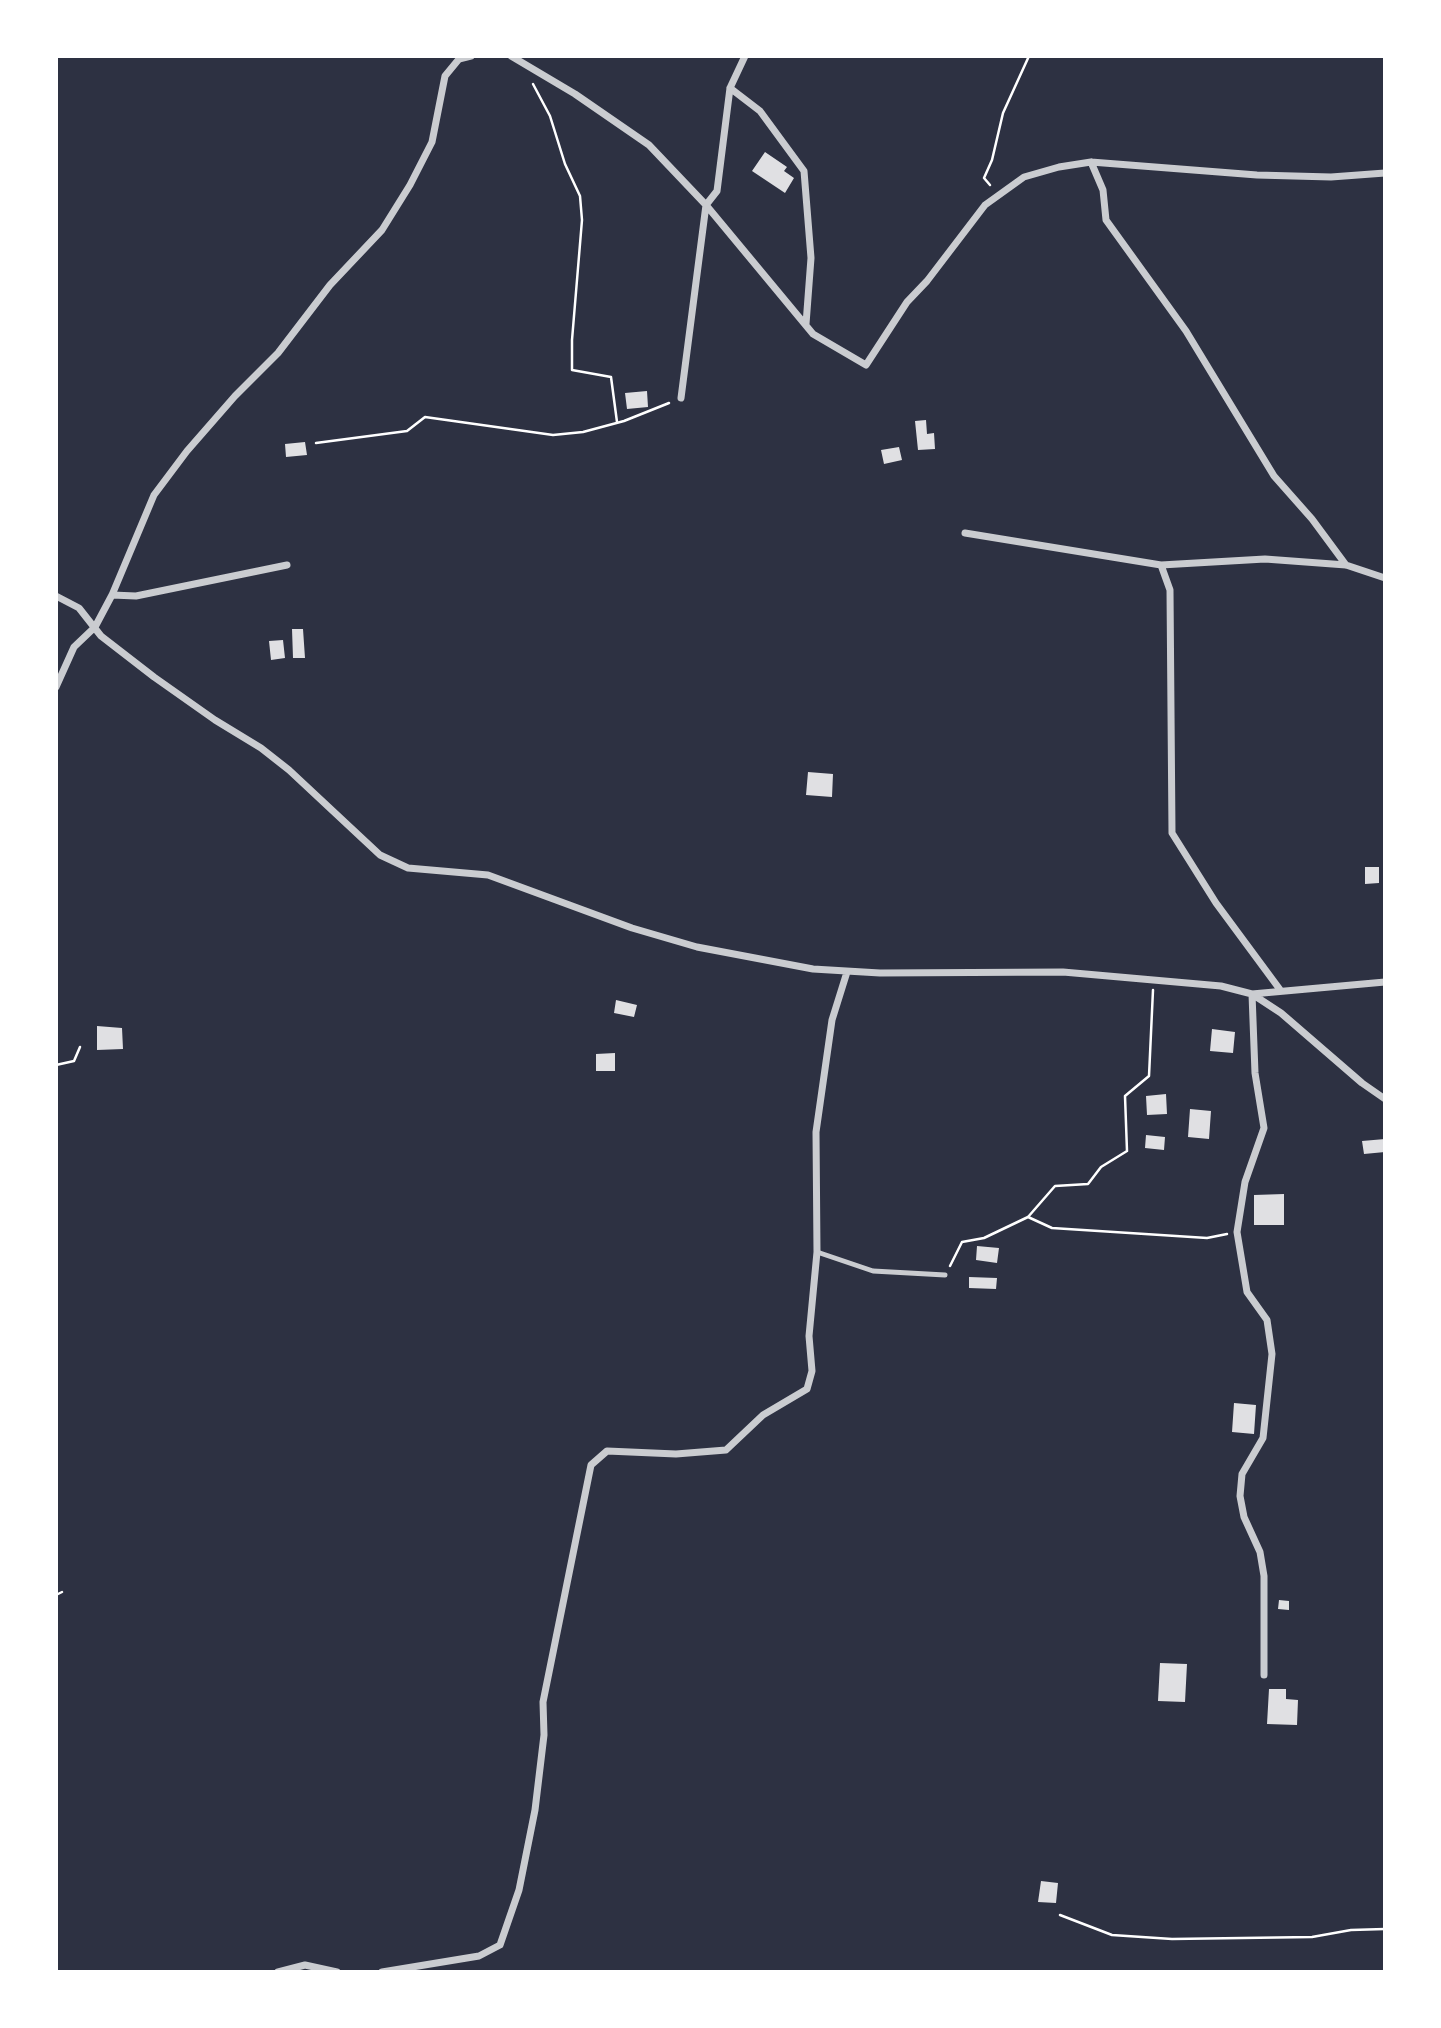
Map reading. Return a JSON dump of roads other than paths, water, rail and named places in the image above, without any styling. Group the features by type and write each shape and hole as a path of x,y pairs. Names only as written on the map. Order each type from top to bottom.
{"street":[{"path":"56,687 74,647 95,627 112,596 154,495 187,451 235,396 278,353 330,285 382,230 410,185 432,142 445,76 459,59 471,56"},
{"path":"511,56 575,94 649,145 706,205 813,334 866,366 907,302 928,281 985,205 1024,177 1059,167 1091,162 1258,175 1331,177 1385,173"},
{"path":"681,398 706,205 717,191 730,88 745,56"},
{"path":"730,88 760,111 803,171 811,258 806,325"},
{"path":"1091,162 1103,190 1106,220 1186,331 1274,476 1312,519 1346,565"},
{"path":"965,533 1161,565 1265,559 1346,565 1385,578"},
{"path":"112,596 136,596 287,565"},
{"path":"1161,565 1170,590 1172,833 1216,903 1281,991"},
{"path":"56,596 79,608 101,636 154,677 215,720 261,748 289,770 380,855 408,868 488,875 632,928 697,947 813,969 847,972 1063,972 1221,986 1252,993 1385,982"},
{"path":"382,1972 479,1956 500,1945 519,1890 535,1810 544,1734 542,1702 591,1465 607,1451 676,1454 726,1450 763,1415 807,1389 812,1371 809,1336 817,1252 816,1132 832,1020 847,972"},
{"path":"1252,993 1385,1099"},
{"path":"1252,993 1255,1073 1264,1128 1245,1182 1237,1232 1247,1292 1267,1320 1272,1354 1263,1438 1242,1474 1240,1496 1244,1517 1260,1552 1264,1576 1264,1675"},
{"path":"278,1972 305,1965 337,1972"}],"lane":[{"path":"817,1252 873,1271 945,1275"}]}
